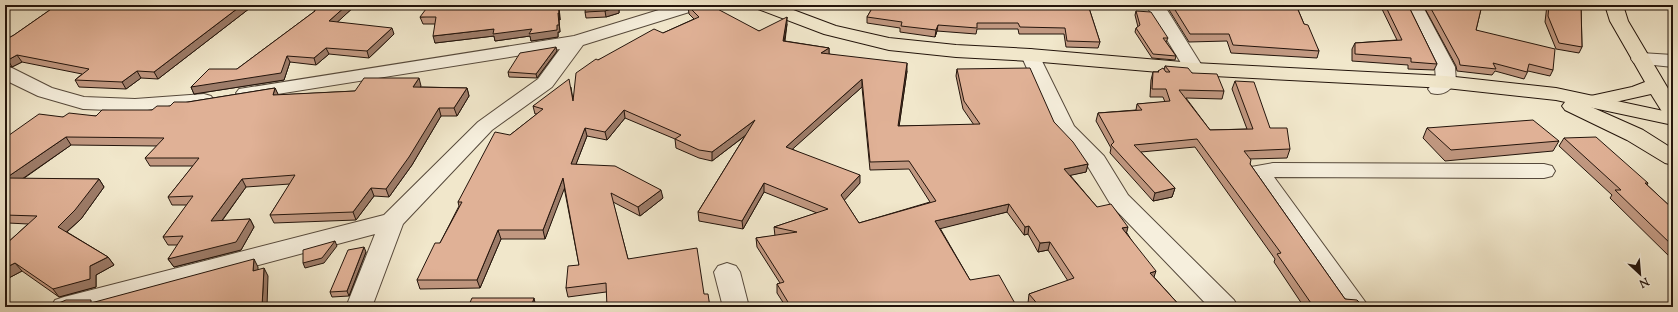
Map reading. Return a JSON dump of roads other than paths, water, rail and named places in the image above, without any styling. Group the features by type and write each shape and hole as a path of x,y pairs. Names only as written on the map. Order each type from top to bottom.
{"main road":[{"path":"764,5 830,30 889,44 956,51 1030,55 1194,69 1402,79 1572,106 1673,127"},
{"path":"1614,5 1619,21 1673,114"},
{"path":"1593,101 1637,92 1656,85"},
{"path":"1442,86 1556,94 1673,119"},
{"path":"1572,106 1635,135 1673,158"}],"street":[{"path":"5,72 45,92 83,103 136,105 192,102 576,41 693,5"},
{"path":"1155,5 1194,69"},
{"path":"1413,5 1446,67 1442,86"},
{"path":"359,307 392,221 485,126 545,83 576,41"},
{"path":"1030,55 1065,129 1096,161 1119,200 1225,307"},
{"path":"1641,59 1673,61"},
{"path":"1356,307 1259,172 1273,170 1544,171"},
{"path":"64,307 392,221"},
{"path":"727,272 736,307"}]}
